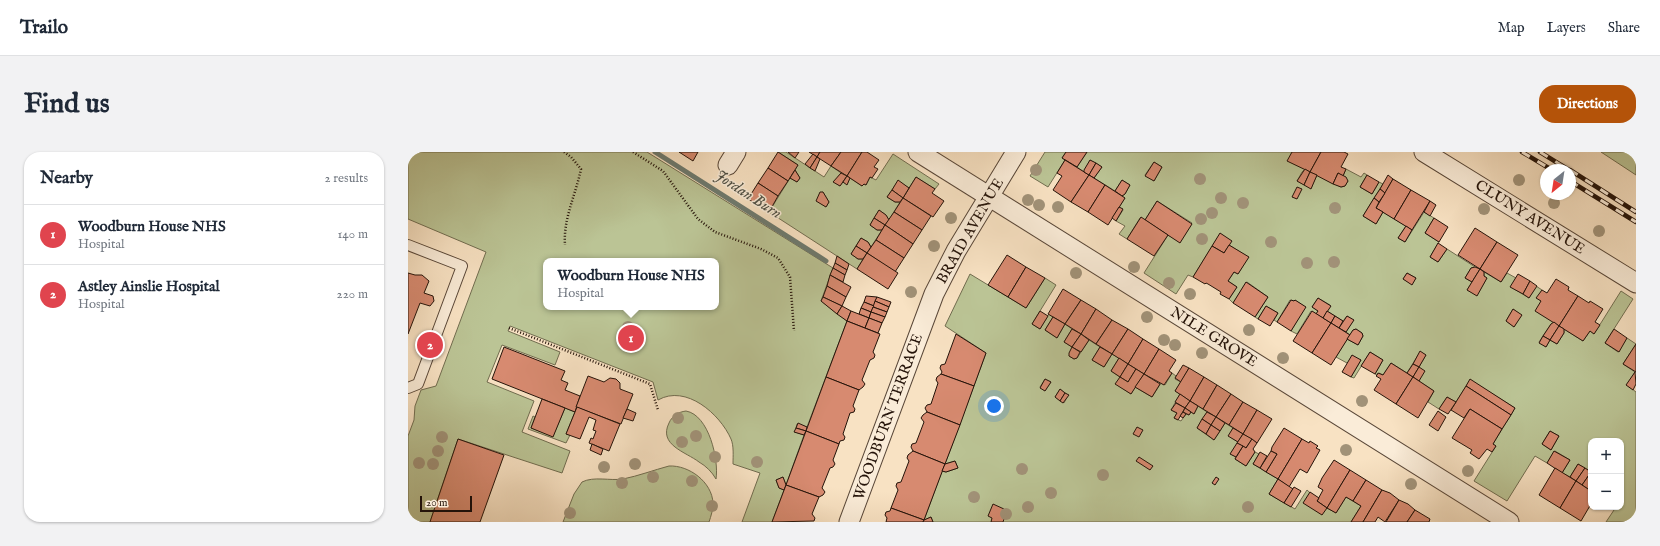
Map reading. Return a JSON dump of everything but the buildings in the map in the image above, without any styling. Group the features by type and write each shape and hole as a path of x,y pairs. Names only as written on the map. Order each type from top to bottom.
{"street":[{"name":"NILE GROVE","path":"918,152 1509,522"},
{"name":"BRAID AVENUE","path":"927,312 945,271 988,196 1016,152"},
{"name":"CLUNY AVENUE","path":"1424,152 1636,283"},
{"name":"WOODBURN TERRACE","path":"849,522 927,312"}],"lane":[{"path":"408,245 462,266 418,384 408,388"}],"path":[{"path":"564,152 571,157 580,169 578,185 564,232 565,244"},
{"path":"633,152 663,171 698,219 715,232 761,249 778,258 790,277 794,331"},
{"path":"508,328 650,384 658,410"}],"green space":[{"path":"408,152 647,152 833,268 821,301 847,321 807,427 797,424 795,432 804,435 786,485 783,477 776,480 779,488 784,490 772,522 742,522 760,473 733,464 732,442 726,429 710,411 701,404 680,396 669,396 658,400 653,382 510,326 508,331 560,352 555,365 502,345 487,382 534,401 522,432 570,451 562,473 458,439 430,522 408,522 408,436 414,420 415,406 421,390 436,386 486,252 408,219"},
{"path":"778,152 786,152 824,177 831,166 841,173 834,182 840,186 843,182 847,184 850,178 862,186 864,184 866,185 870,177 876,180 893,154 939,184 935,189 916,177 909,188 898,181 887,197 895,202 900,202 889,220 886,215 879,210 870,225 877,230 882,230 871,247 868,242 861,238 851,254 858,259 863,259 857,269 769,212 790,178 797,182 800,178 795,170 798,165","holes":["823,192 829,202 826,207 817,201 820,193"]},
{"path":"1045,152 1066,152 1062,158 1065,160 1048,187 1030,176"},
{"path":"1087,152 1292,152 1288,161 1305,169 1297,181 1311,188 1317,175 1341,187 1345,186 1348,181 1343,176 1346,169 1361,177 1364,173 1367,175 1360,187 1372,194 1379,182 1383,184 1363,216 1376,224 1383,212 1406,226 1398,238 1405,242 1424,212 1434,218 1425,233 1439,242 1430,257 1438,262 1447,249 1475,267 1471,268 1465,278 1472,282 1467,290 1477,295 1487,278 1484,276 1484,272 1501,282 1507,273 1516,278 1511,287 1529,298 1536,286 1542,290 1537,298 1541,301 1554,322 1539,342 1546,347 1550,340 1557,344 1564,333 1564,329 1583,341 1590,331 1594,334 1621,291 1633,299 1605,343 1618,352 1627,338 1636,344 1623,364 1635,372 1627,385 1636,392 1636,522 1606,522 1614,510 1624,510 1624,438 1588,438 1588,470 1578,464 1570,477 1562,473 1570,460 1555,451 1547,463 1535,456 1507,501 1474,481 1496,446 1493,444 1515,408 1470,380 1456,402 1447,397 1439,409 1428,402 1434,391 1419,381 1419,367 1426,355 1420,352 1407,373 1391,363 1383,375 1379,373 1377,375 1375,374 1383,360 1370,352 1354,378 1351,377 1361,360 1347,363 1336,357 1347,339 1358,345 1363,336 1362,333 1356,329 1353,330 1350,335 1346,332 1353,320 1347,316 1343,321 1327,311 1330,305 1318,298 1312,307 1318,311 1316,314 1311,311 1297,334 1291,331 1305,307 1295,300 1290,300 1277,322 1274,320 1278,313 1266,306 1258,319 1255,317 1268,297 1247,282 1233,303 1229,299 1237,287 1228,281 1234,272 1238,274 1248,257 1229,245 1220,234 1193,277 1188,275 1176,294 1144,273 1168,235 1180,242 1192,223 1157,201 1145,220 1140,218 1127,239 1119,234 1125,226 1116,221 1123,210 1119,207 1125,198 1122,196 1125,194 1130,185 1122,180 1115,191 1094,178 1102,167 1090,160 1084,172 1077,167","holes":["1154,162 1162,167 1154,181 1145,175","1407,273 1416,278 1412,284 1403,279","1513,309 1521,315 1514,327 1506,321","1550,431 1559,436 1551,450 1542,444"]},
{"path":"1601,152 1636,152 1636,175"},
{"path":"970,274 1026,308 1045,278 1056,285 1032,324 1040,329 1049,314 1053,317 1045,330 1057,338 1065,324 1072,329 1064,342 1072,347 1069,356 1074,359 1077,358 1089,340 1100,347 1092,360 1104,367 1112,354 1119,358 1111,371 1120,377 1116,384 1131,394 1135,387 1152,397 1161,383 1165,385 1172,373 1176,376 1175,379 1181,382 1175,391 1180,394 1171,410 1177,413 1174,418 1181,421 1186,414 1189,415 1191,412 1194,414 1198,406 1207,412 1197,428 1214,440 1225,423 1233,428 1229,436 1238,442 1231,454 1236,457 1235,459 1246,466 1255,452 1259,454 1253,464 1278,479 1269,494 1295,509 1307,490 1327,508 1336,513 1346,497 1361,506 1351,522 933,522 931,517 924,520 942,471 946,472 958,468 955,461 945,464 986,353 945,326","holes":["1045,379 1051,382 1045,391 1040,387","1060,389 1068,395 1064,403 1055,397"]},
{"path":"565,408 575,412 566,434 570,435 566,443 528,429 533,416 535,417 531,428 553,436"},
{"path":"686,411 694,414 701,421 711,439 716,461 716,479 706,467 675,447 667,437 669,423 672,418 680,412"},
{"path":"669,466 684,468 698,476 709,488 713,503 709,522 563,522 574,494 582,482 592,479 623,479"}],"waterway":[{"name":"Jordan Burn","path":"655,152 826,261"}],"railway":[{"path":"1522,152 1542,164"},
{"path":"1540,152 1559,164"},
{"path":"1576,174 1636,212"},
{"path":"1576,185 1636,222"}],"place":[{"name":"Woodburn House NHS","path":"631,338"},
{"name":"Astley Ainslie Hospital","path":"430,345"}]}
